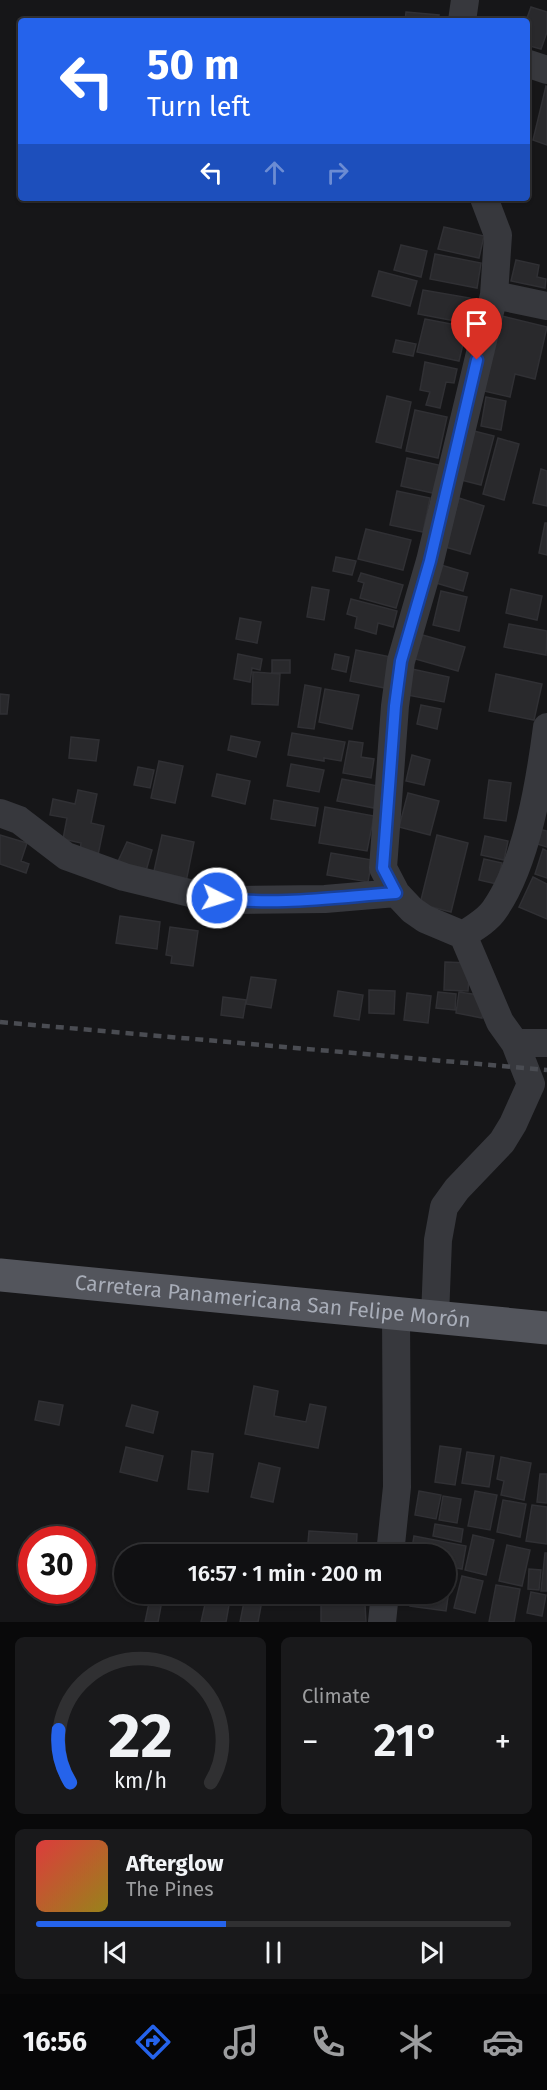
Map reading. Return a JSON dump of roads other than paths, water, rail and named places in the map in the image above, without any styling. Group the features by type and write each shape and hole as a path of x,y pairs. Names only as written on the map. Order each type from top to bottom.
{"main road":[{"name":"Carretera Panamericana San Felipe Morón","path":"0,1275 547,1328"}],"street":[{"path":"462,18 465,0"},
{"path":"530,64 547,70"},
{"path":"435,1317 439,1232 444,1207 457,1189 502,1142 531,1084 515,1043 500,1022 463,935 425,919 412,910 396,893 383,868 395,706 401,661 430,561 494,295 498,235 485,201"},
{"path":"494,295 547,306"},
{"path":"463,935 494,911 514,871 541,780 547,727"},
{"path":"0,813 19,820 66,856 124,877 198,895 236,900 325,899 396,893"},
{"path":"515,1043 547,1043"},
{"path":"391,1544 397,1487 396,1314"},
{"path":"382,1622 384,1604"}],"railway":[{"path":"0,1022 547,1070"}]}
